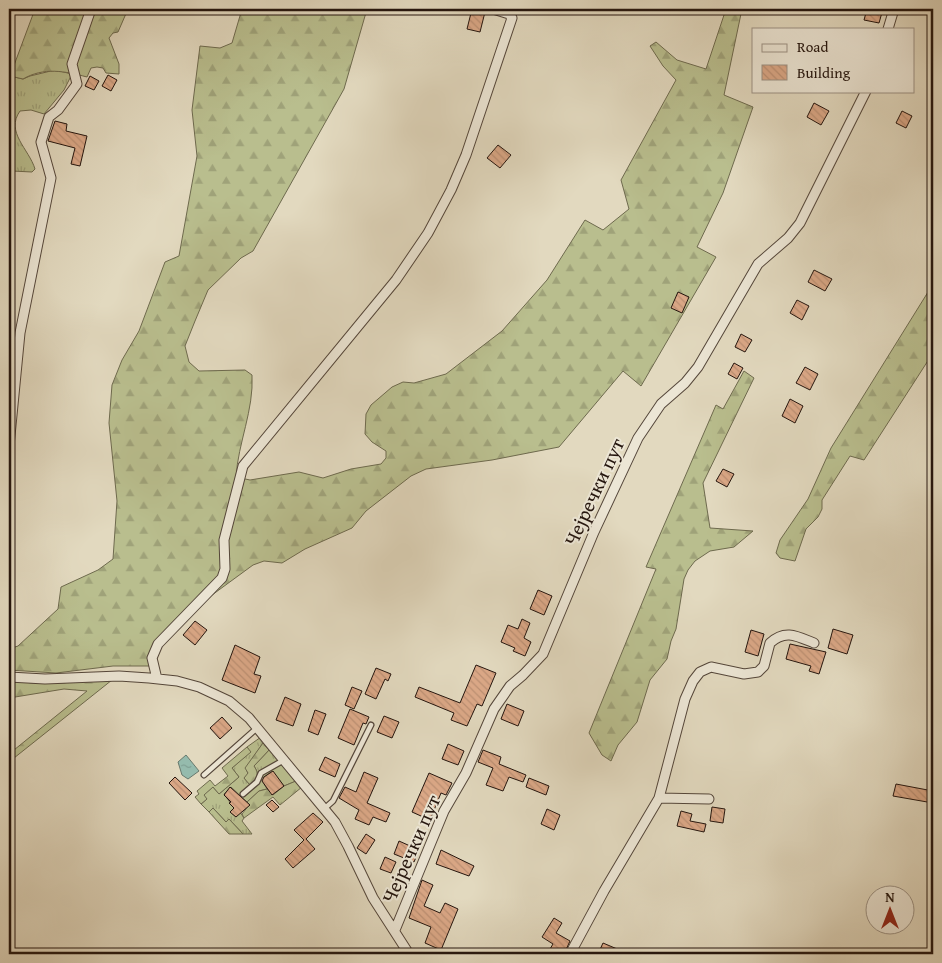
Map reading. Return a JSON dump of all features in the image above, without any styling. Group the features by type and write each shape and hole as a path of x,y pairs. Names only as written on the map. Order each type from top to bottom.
{"street":[{"path":"9,446 20,333 51,178 41,142 49,117 77,84 72,64 91,9"},
{"path":"157,679 152,658 158,644 218,583 225,572 224,540 243,466 396,280 428,233 451,190 466,155 512,18 509,14 493,9"},
{"path":"889,25 894,9"},
{"name":"Чејречки пут","path":"395,930 444,811 466,773 494,710 510,686 530,669 543,654 598,523 638,438 661,404 685,383 698,367 758,264 788,238 800,223 866,92"},
{"path":"570,954 659,798 685,699 700,672 711,667 744,674 758,672 764,666 770,643 784,634 792,634 814,643"},
{"name":"Чејречки пут","path":"9,677 45,679 119,676 157,679 199,687 220,696 239,709 324,809 348,846 373,898 409,954"},
{"path":"659,798 709,799"}],"lane":[{"path":"324,809 333,801 370,725"},
{"path":"204,775 257,728"},
{"path":"242,794 257,782 261,773 284,760"}],"green space":[{"path":"35,9 128,9 118,32 113,33 109,38 119,64 119,74 106,73 103,68 97,67 91,68 87,77 54,71 31,75 23,79 10,76"},
{"path":"242,9 367,9 344,89 253,251 241,258 208,290 185,346 189,362 199,371 245,370 252,375 251,401 237,464 236,477 250,480 299,472 323,478 351,469 381,464 386,458 386,451 372,442 365,434 366,414 371,405 392,387 403,382 414,383 446,374 502,331 547,280 585,220 603,230 629,209 621,180 676,80 663,66 650,46 656,42 677,60 706,69 726,9 742,9 724,95 753,107 723,193 697,247 716,257 641,386 623,371 559,447 492,460 426,469 411,476 366,511 352,528 305,549 282,563 264,561 253,565 212,595 169,635 158,651 156,666 113,666 56,673 9,670 9,649 18,646 58,609 61,587 98,570 113,559 117,501 109,423 112,385 122,360 139,331 165,262 179,256 197,156 192,110 200,46 220,48 232,43"},
{"path":"55,70 72,74 64,90 44,114 31,110 20,111 16,119 17,133 35,169 32,172 12,171 9,154 10,76 23,79"},
{"path":"933,284 933,357 931,356 864,460 850,456 822,500 822,509 818,517 806,529 795,561 780,558 776,553 780,540 808,499 831,448"},
{"path":"744,371 754,378 703,483 710,528 753,531 734,547 710,551 695,561 688,570 684,579 676,629 667,659 650,680 637,722 618,745 611,761 602,755 589,733 656,569 646,567 716,405 723,409"},
{"path":"9,676 117,676 9,762 9,754 87,691 64,689 9,698"},
{"path":"261,737 296,781 284,786 272,771 261,779 267,789 259,791 247,802 231,787 224,794 234,808 230,812 236,817 240,812 244,818 242,821 252,834 243,834 229,819 226,822 213,808 209,812 201,804 207,799 203,795 213,787 219,794 239,777 232,768 250,752 247,747","holes":["263,743 269,750 254,766 257,776 250,785 244,778 248,774 246,768"]},
{"path":"263,743 269,750 254,766 257,776 250,785 244,778 248,773 245,768"},
{"path":"247,747 251,752 232,768 239,777 219,794 213,787 204,795 207,799 201,804 195,797 199,794 197,791 210,780 215,786 228,776 222,768"},
{"path":"296,781 302,787 280,805 273,797 244,818 242,814 249,805 247,802 259,791 267,789 273,795 284,786"},
{"path":"213,808 226,822 229,819 243,834 229,834 209,812"}],"water":[{"path":"186,755 199,771 188,779 182,775 178,762"}],"building":[{"path":"472,9 485,12 480,32 467,29"},
{"path":"867,9 883,9 879,23 864,20"},
{"path":"108,75 117,80 111,91 102,86"},
{"path":"90,76 99,81 94,90 85,86"},
{"path":"814,103 829,111 821,125 807,117"},
{"path":"902,111 912,116 906,128 896,123"},
{"path":"55,121 67,124 66,131 87,136 80,166 71,164 75,148 48,141"},
{"path":"498,145 511,155 500,168 487,158"},
{"path":"814,270 832,279 825,291 808,282"},
{"path":"678,292 689,297 682,313 671,308"},
{"path":"797,300 809,306 802,320 790,313"},
{"path":"741,334 752,340 745,352 735,347"},
{"path":"734,363 743,368 737,379 728,374"},
{"path":"805,367 818,374 810,390 796,383"},
{"path":"790,399 803,406 795,423 782,416"},
{"path":"723,469 734,474 727,487 716,481"},
{"path":"538,590 552,596 544,615 530,609"},
{"path":"522,619 530,623 524,638 531,642 525,656 513,651 515,648 501,642 508,625 518,629"},
{"path":"195,621 207,630 195,645 183,635"},
{"path":"833,629 853,635 847,654 828,648"},
{"path":"751,630 764,634 758,656 745,652"},
{"path":"790,644 826,652 819,674 809,671 811,666 786,659"},
{"path":"235,645 260,657 254,674 261,676 255,693 222,680"},
{"path":"476,665 496,673 482,706 477,704 467,726 451,720 454,713 415,697 419,687 460,703"},
{"path":"376,668 391,674 388,681 385,679 376,699 365,694"},
{"path":"352,687 362,691 354,709 345,705"},
{"path":"285,697 301,704 293,726 276,720"},
{"path":"507,704 524,711 518,726 501,719"},
{"path":"350,709 369,717 366,724 363,723 354,745 338,738"},
{"path":"315,710 326,714 318,735 308,731"},
{"path":"384,716 399,722 392,738 377,732"},
{"path":"222,717 232,728 220,739 210,728"},
{"path":"448,744 464,751 458,765 442,759"},
{"path":"483,750 501,757 499,764 526,775 523,782 509,777 503,791 486,785 493,768 478,762"},
{"path":"325,757 340,764 335,777 319,770"},
{"path":"273,771 284,786 272,795 262,781 264,777"},
{"path":"364,772 378,778 367,803 390,813 386,822 373,817 369,825 355,819 359,810 339,798 345,787 356,792"},
{"path":"429,773 452,783 446,795 441,793 430,820 412,812"},
{"path":"175,777 192,793 185,800 169,783"},
{"path":"529,778 549,786 546,795 526,787"},
{"path":"896,784 933,791 933,803 893,796"},
{"path":"230,787 250,805 236,817 230,812 234,808 224,795"},
{"path":"272,800 279,807 273,812 266,805"},
{"path":"712,807 725,809 723,823 710,821"},
{"path":"547,809 560,815 554,830 541,824"},
{"path":"681,811 692,814 690,821 706,824 704,832 677,826"},
{"path":"313,813 323,822 306,839 315,849 293,868 285,859 304,840 294,830"},
{"path":"366,834 375,840 366,854 357,848"},
{"path":"399,841 419,850 414,862 394,854"},
{"path":"441,850 474,866 469,876 436,864"},
{"path":"385,857 396,862 391,873 380,869"},
{"path":"422,880 433,885 424,906 440,913 445,903 458,909 441,950 425,943 431,927 409,918"},
{"path":"554,918 562,923 556,933 570,941 564,954 559,954 550,949 553,944 542,937"},
{"path":"603,943 629,954 598,954"}]}
